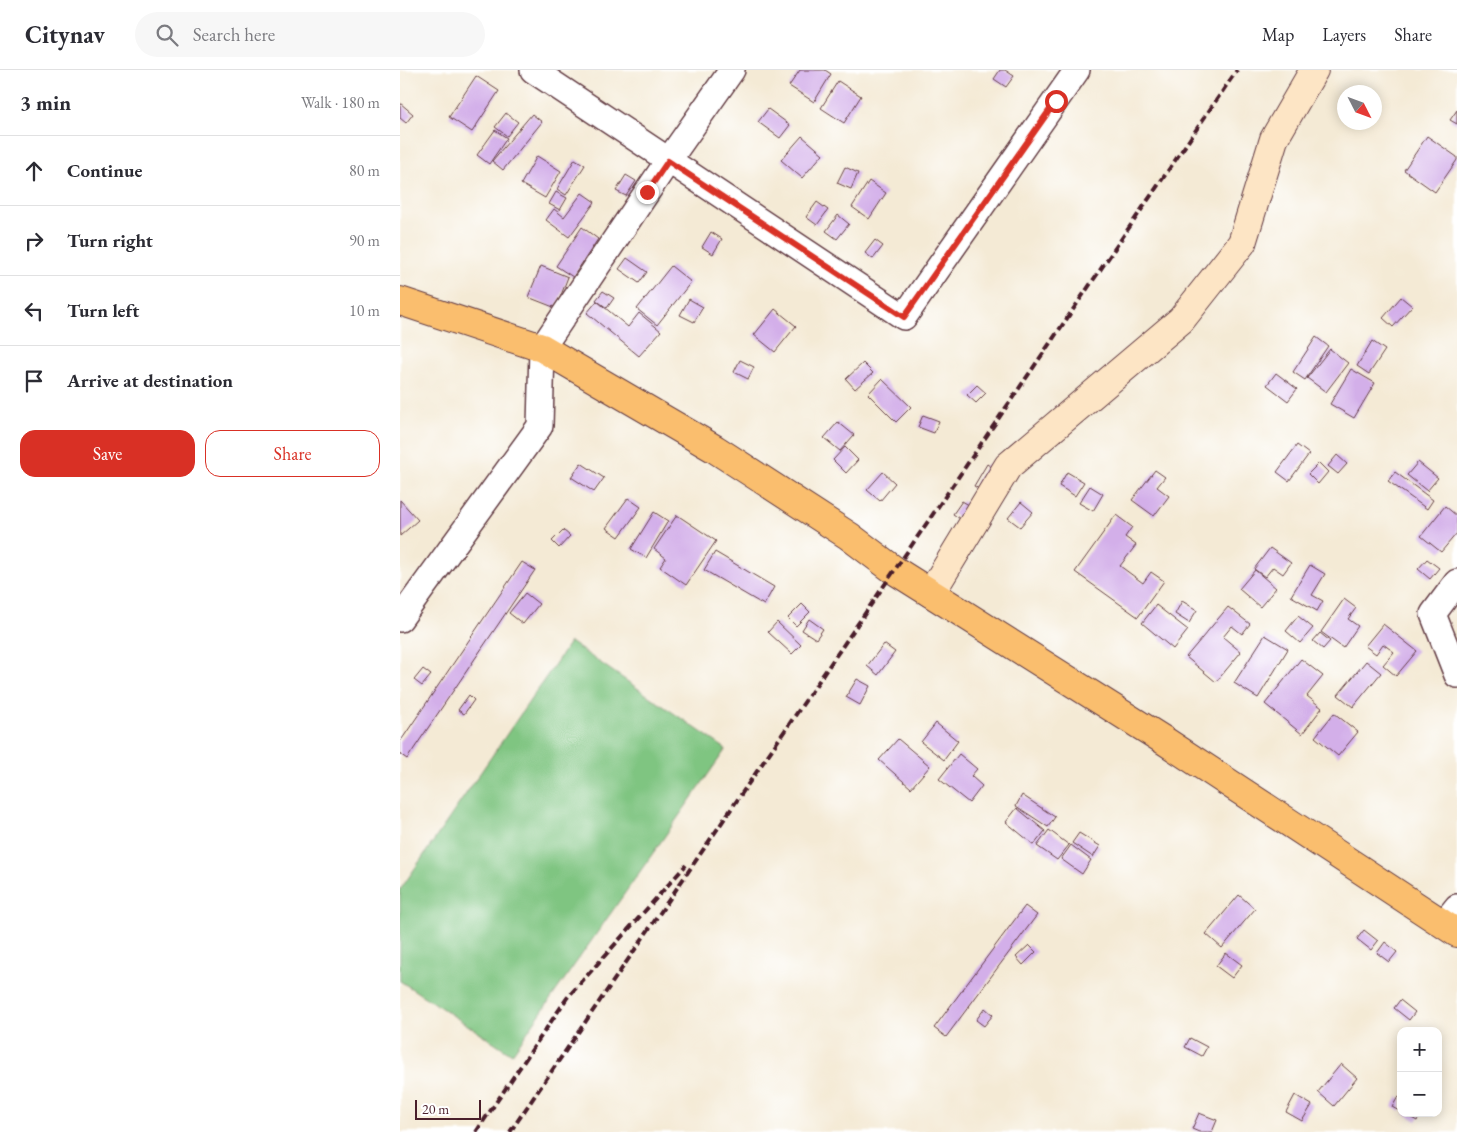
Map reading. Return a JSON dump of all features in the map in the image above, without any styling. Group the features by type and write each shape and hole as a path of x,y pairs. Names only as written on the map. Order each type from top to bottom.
{"main road":[{"path":"400,301 542,348 715,449 849,536 894,570 1452,921"}],"street":[{"path":"533,70 904,317 1077,70"},
{"path":"400,619 540,426 542,348 732,70"},
{"path":"931,593 1008,466 1181,320 1242,243 1274,139 1314,70"},
{"path":"1457,582 1433,614 1457,675"}],"green space":[{"path":"570,642 726,749 512,1054 400,981 400,890"}],"building":[{"path":"800,70 825,70 831,74 814,102 789,86"},
{"path":"1000,70 1005,70 1014,76 1006,87 994,79"},
{"path":"476,76 499,91 472,132 449,117"},
{"path":"838,81 861,96 844,123 821,108"},
{"path":"400,103 413,114 406,123 400,118"},
{"path":"768,109 790,125 780,138 758,122"},
{"path":"1457,110 1457,124 1450,120"},
{"path":"506,113 518,122 507,136 495,127"},
{"path":"532,114 542,122 503,170 492,161"},
{"path":"495,130 507,138 489,164 477,155"},
{"path":"802,136 823,154 802,178 781,160"},
{"path":"1427,136 1457,157 1457,160 1435,192 1404,170"},
{"path":"537,156 561,171 545,198 521,184"},
{"path":"575,159 585,165 566,195 557,189"},
{"path":"845,167 858,173 851,189 837,183"},
{"path":"626,175 636,181 626,196 616,191"},
{"path":"869,181 886,193 869,219 852,207"},
{"path":"556,192 567,198 560,210 549,204"},
{"path":"582,193 595,202 569,237 546,220 554,209 564,217"},
{"path":"817,202 828,210 817,225 806,217"},
{"path":"838,215 849,224 837,239 826,231"},
{"path":"582,227 598,239 573,277 556,266"},
{"path":"711,232 722,239 713,254 702,247"},
{"path":"875,240 883,246 873,259 865,253"},
{"path":"627,258 647,272 639,283 619,269"},
{"path":"541,266 568,277 556,308 528,297"},
{"path":"671,266 691,282 657,325 637,309"},
{"path":"603,291 614,298 607,308 596,300"},
{"path":"1401,297 1412,306 1393,327 1383,318"},
{"path":"689,299 703,307 694,322 680,315"},
{"path":"597,301 628,327 639,313 661,331 639,356 587,313"},
{"path":"775,309 796,326 775,352 754,335"},
{"path":"1316,337 1328,346 1305,380 1293,372"},
{"path":"1372,341 1385,350 1369,374 1357,366"},
{"path":"1330,349 1348,363 1326,392 1307,378"},
{"path":"740,360 754,367 748,379 734,372"},
{"path":"863,363 873,373 855,389 846,379"},
{"path":"1351,369 1375,383 1354,418 1330,404"},
{"path":"1276,373 1297,389 1288,401 1267,385"},
{"path":"882,379 911,407 896,422 868,394"},
{"path":"977,385 986,393 976,403 967,395"},
{"path":"923,415 939,421 934,433 918,427"},
{"path":"838,422 854,435 840,451 824,438"},
{"path":"1297,445 1309,454 1289,481 1277,472"},
{"path":"845,447 858,460 846,473 833,460"},
{"path":"1337,455 1347,464 1338,474 1328,466"},
{"path":"1418,462 1438,478 1427,491 1407,475"},
{"path":"581,463 604,478 594,492 571,477"},
{"path":"1319,463 1328,472 1318,484 1308,474"},
{"path":"987,464 999,472 986,493 974,486"},
{"path":"1155,470 1165,477 1157,487 1169,496 1154,516 1132,500"},
{"path":"883,472 895,483 880,501 867,490"},
{"path":"1067,472 1084,482 1075,496 1059,486"},
{"path":"1395,472 1433,500 1427,509 1388,481"},
{"path":"1090,486 1103,494 1093,511 1079,503"},
{"path":"628,498 641,507 619,537 606,528"},
{"path":"400,500 418,520 400,536"},
{"path":"962,501 974,508 966,523 953,514"},
{"path":"1021,502 1033,512 1020,527 1008,518"},
{"path":"1445,506 1457,516 1457,533 1441,552 1421,536"},
{"path":"654,512 668,521 646,558 631,549"},
{"path":"677,515 716,541 686,585 660,567 666,558 654,549"},
{"path":"1116,515 1132,527 1125,537 1136,545 1120,566 1143,583 1151,572 1164,581 1138,617 1075,572"},
{"path":"563,530 570,536 559,548 552,541"},
{"path":"1270,548 1291,563 1283,574 1273,567 1265,577 1254,569"},
{"path":"715,552 774,587 764,605 704,570"},
{"path":"1427,559 1439,568 1430,579 1418,569"},
{"path":"522,562 535,570 407,759 400,754 400,742"},
{"path":"1310,565 1325,574 1312,595 1323,601 1317,611 1291,596"},
{"path":"1255,570 1276,588 1260,607 1239,589"},
{"path":"525,593 539,604 523,624 509,613"},
{"path":"1344,599 1356,608 1348,619 1358,626 1343,648 1321,632"},
{"path":"1182,601 1197,610 1189,623 1175,614"},
{"path":"802,604 810,612 796,626 788,618"},
{"path":"1156,605 1188,630 1173,649 1142,623"},
{"path":"1228,607 1250,624 1242,634 1232,626 1223,637 1241,652 1216,682 1186,657"},
{"path":"1298,616 1313,628 1300,643 1286,631"},
{"path":"809,619 823,629 816,639 802,630"},
{"path":"777,622 801,645 792,654 768,632"},
{"path":"1383,624 1417,651 1396,676 1383,665 1394,652 1383,644 1376,654 1365,646"},
{"path":"1320,633 1330,641 1323,649 1313,641"},
{"path":"1265,635 1288,649 1258,698 1234,683"},
{"path":"884,644 895,652 878,675 867,666"},
{"path":"1301,659 1323,676 1307,696 1322,708 1302,734 1265,704"},
{"path":"1366,661 1381,673 1353,707 1338,695"},
{"path":"423,669 431,675 422,686 414,680"},
{"path":"857,679 870,686 860,705 846,697"},
{"path":"469,695 474,700 464,714 458,710"},
{"path":"1334,713 1358,732 1338,756 1315,737"},
{"path":"936,723 958,741 944,760 921,742"},
{"path":"898,739 930,766 911,788 879,760"},
{"path":"959,754 977,769 971,776 982,786 969,803 939,779"},
{"path":"1022,795 1055,817 1048,827 1016,806"},
{"path":"1017,808 1045,831 1034,845 1006,822"},
{"path":"1049,830 1069,845 1057,860 1037,846"},
{"path":"1079,833 1100,846 1093,857 1072,843"},
{"path":"1071,845 1091,860 1082,874 1061,859"},
{"path":"1239,895 1255,909 1222,948 1206,934"},
{"path":"1025,906 1037,915 946,1037 934,1028"},
{"path":"1364,930 1378,941 1371,950 1357,939"},
{"path":"1385,942 1397,952 1389,962 1377,953"},
{"path":"1029,945 1036,952 1023,965 1016,957"},
{"path":"1226,953 1242,965 1232,978 1216,966"},
{"path":"1400,1000 1415,1012 1409,1020 1394,1008"},
{"path":"985,1008 993,1015 984,1026 976,1020"},
{"path":"1190,1038 1207,1047 1202,1056 1185,1047"},
{"path":"1341,1064 1357,1078 1334,1106 1318,1092"},
{"path":"1295,1095 1312,1105 1302,1121 1286,1112"},
{"path":"1397,1099 1397,1110 1392,1107"},
{"path":"1199,1113 1217,1120 1212,1132 1199,1132 1192,1129"},
{"path":"1410,1117 1420,1117 1417,1121"}],"railway":[{"path":"510,1132 1237,70"},
{"path":"476,1132 567,998 686,865"}],"route":[{"path":"647,192 668,161 904,317 1056,101"}]}
